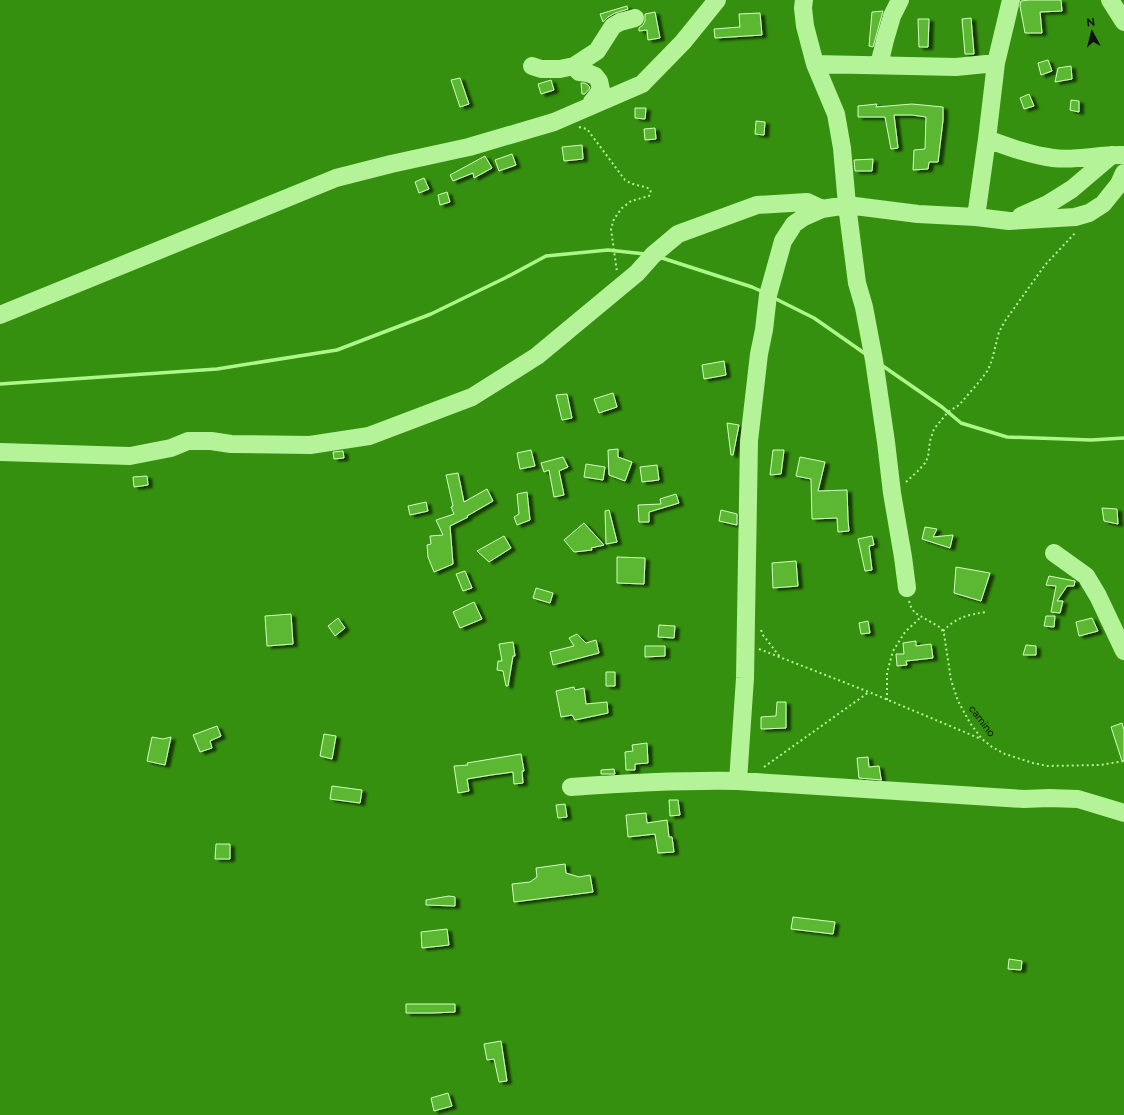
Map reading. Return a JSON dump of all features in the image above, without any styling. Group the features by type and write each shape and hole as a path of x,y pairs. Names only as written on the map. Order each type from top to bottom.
{"street":[{"path":"0,315 336,178 468,147 554,122 642,84 683,42 717,0"},
{"path":"804,0 803,8 806,26 815,64 836,114 842,148 847,205 857,283 864,306 875,367 907,588"},
{"path":"879,65 892,16 900,0"},
{"path":"976,217 996,64 1011,0"},
{"path":"1110,0 1124,22"},
{"path":"532,66 541,69 560,69 574,66 597,51 613,26 620,22 635,18"},
{"path":"815,64 956,67 996,64"},
{"path":"574,66 579,72 588,73 595,76 599,81 601,90 592,102 591,106"},
{"path":"987,139 1023,152 1053,158 1084,158 1118,155"},
{"path":"1009,221 1048,204 1072,189 1118,155"},
{"path":"738,781 745,678 749,441 759,354 764,330 768,295 783,241 794,224 804,217 822,209 847,205 918,214 976,217 1009,221 1075,218 1089,213 1103,204 1118,184 1124,173"},
{"path":"0,452 130,456 171,448 188,441 211,441 231,444 310,446 369,436 472,397 537,356 637,273 653,255 678,234 757,205 807,202 822,209"},
{"path":"1054,553 1086,576 1098,596 1124,651"},
{"path":"571,787 706,780 738,781 1024,799 1078,799 1124,813"}],"path":[{"path":"579,127 587,129 625,180 632,184 650,189 650,196 631,201 622,208 614,219 611,229 619,287"},
{"path":"892,492 912,478 925,463 928,457 930,441 934,429 948,412 959,405 988,370 999,332 1005,321 1045,265 1076,232"},
{"path":"907,588 911,607 915,613 943,631 959,618 968,614 986,612"},
{"path":"887,700 887,672 894,651 905,632 921,617"},
{"name":"camino","path":"943,631 951,680 956,695 970,723 982,739 992,747 1005,754 1047,766 1100,765 1124,761"},
{"path":"745,643 982,739"},
{"path":"763,768 869,692"}],"building":[{"path":"1061,0 1062,11 1040,12 1042,33 1025,33 1020,6 1021,1"},
{"path":"627,6 628,9 615,13 603,22 600,14"},
{"path":"883,11 873,47 869,46 872,12"},
{"path":"655,12 660,38 648,40 647,30 639,31 639,28 645,21 645,14"},
{"path":"760,13 762,35 715,38 714,29 740,27 739,14"},
{"path":"971,18 974,54 965,54 962,19"},
{"path":"918,19 929,19 928,47 919,47"},
{"path":"1048,60 1052,71 1041,75 1038,63"},
{"path":"1071,66 1072,79 1055,82 1058,68"},
{"path":"460,78 469,104 460,107 451,80"},
{"path":"551,80 554,90 541,94 538,84"},
{"path":"581,83 585,83 590,88 585,94 582,94"},
{"path":"1029,94 1034,106 1024,109 1020,98"},
{"path":"1071,100 1079,101 1079,112 1070,110"},
{"path":"877,104 876,107 912,104 943,107 938,162 929,162 928,169 913,170 914,150 925,149 926,117 894,115 898,148 891,149 885,117 858,117 858,106"},
{"path":"635,108 646,108 645,119 635,118"},
{"path":"756,121 765,122 764,135 755,134"},
{"path":"655,128 656,139 645,140 644,129"},
{"path":"582,145 583,159 564,161 562,147"},
{"path":"512,154 516,165 499,171 495,160"},
{"path":"485,156 492,168 474,178 473,173 453,181 450,175"},
{"path":"873,159 872,171 855,171 854,160"},
{"path":"424,178 429,189 419,193 415,182"},
{"path":"447,192 450,202 440,205 438,195"},
{"path":"724,361 726,375 704,379 702,365"},
{"path":"613,393 617,407 599,413 594,399"},
{"path":"567,394 572,418 562,420 556,395"},
{"path":"727,423 739,425 733,455 731,455"},
{"path":"618,449 618,457 632,462 625,481 609,475 608,450"},
{"path":"531,450 535,466 520,469 517,453"},
{"path":"773,450 784,450 781,474 770,475"},
{"path":"343,451 344,458 334,459 333,452"},
{"path":"563,457 568,467 559,471 564,495 554,497 549,470 544,472 541,463"},
{"path":"800,457 825,462 818,491 847,490 849,531 838,532 837,518 812,519 811,479 796,476"},
{"path":"586,464 605,467 603,480 584,477"},
{"path":"657,465 659,480 642,482 640,467"},
{"path":"458,473 464,502 487,489 493,501 467,516 468,517 450,526 453,564 434,572 428,557 427,545 431,544 430,536 443,535 436,520 454,514 451,507 453,506 446,475"},
{"path":"147,476 148,485 134,487 133,477"},
{"path":"527,492 530,520 517,525 514,517 519,514 517,494"},
{"path":"676,494 679,503 649,512 649,522 639,522 638,505 661,504 660,499"},
{"path":"426,502 428,511 410,515 408,506"},
{"path":"1102,508 1117,509 1118,524 1104,521"},
{"path":"609,510 617,542 606,544 605,511"},
{"path":"721,510 737,514 737,525 719,521"},
{"path":"584,523 604,545 591,548 592,550 574,552 564,540"},
{"path":"925,527 937,529 933,537 953,535 950,548 922,539"},
{"path":"504,536 511,548 489,562 477,551"},
{"path":"872,536 874,545 869,546 872,570 865,571 858,539"},
{"path":"617,557 645,558 644,584 617,583"},
{"path":"796,561 798,586 773,588 772,563"},
{"path":"956,567 990,573 981,601 954,593"},
{"path":"465,571 472,588 463,591 456,574"},
{"path":"1049,576 1075,581 1074,586 1067,586 1057,601 1063,601 1060,613 1051,612 1056,586 1046,585"},
{"path":"536,588 553,593 550,603 533,598"},
{"path":"474,602 482,619 460,628 453,612"},
{"path":"291,614 293,644 267,646 265,616"},
{"path":"1046,616 1055,616 1054,627 1044,626"},
{"path":"338,618 345,628 335,636 328,626"},
{"path":"1092,618 1098,631 1079,636 1076,622"},
{"path":"868,621 870,633 861,634 859,623"},
{"path":"659,625 675,626 674,638 658,637"},
{"path":"577,634 586,643 596,640 599,653 553,665 550,652 574,646 569,638"},
{"path":"916,641 916,646 931,644 933,658 906,661 907,665 897,666 896,654 904,654 903,643"},
{"path":"513,642 515,656 513,656 508,686 506,686 503,671 497,670 498,661 502,661 499,644"},
{"path":"1026,645 1036,646 1036,655 1023,655"},
{"path":"645,646 665,646 665,656 645,657"},
{"path":"606,672 615,672 615,686 606,686"},
{"path":"574,687 575,690 584,688 586,704 607,702 608,713 575,720 572,715 561,717 556,691"},
{"path":"777,702 786,702 786,728 761,729 761,717 776,716"},
{"path":"1122,723 1124,730 1124,761 1122,761 1111,727"},
{"path":"217,726 221,736 210,741 212,748 200,752 193,735"},
{"path":"324,734 336,736 332,759 320,756"},
{"path":"152,737 163,739 171,737 165,765 147,761"},
{"path":"647,743 648,763 635,764 635,770 626,770 625,752 633,751 632,745"},
{"path":"521,754 524,771 522,771 523,783 514,784 513,772 491,775 467,779 469,791 458,793 454,766 468,765 467,763"},
{"path":"868,757 869,767 879,766 882,780 859,778 857,758"},
{"path":"614,769 615,774 601,774 601,770"},
{"path":"332,786 362,790 360,803 330,799"},
{"path":"669,800 678,800 680,815 670,816"},
{"path":"565,804 567,817 558,818 556,805"},
{"path":"646,813 647,823 667,820 669,837 672,837 674,852 658,853 655,834 628,837 626,815"},
{"path":"216,844 230,844 230,859 215,859"},
{"path":"565,864 566,873 579,877 590,875 593,892 514,902 512,884 530,882 537,877 536,868"},
{"path":"449,896 455,897 455,906 426,905 426,900"},
{"path":"793,917 835,922 833,934 791,929"},
{"path":"447,929 449,945 422,948 421,932"},
{"path":"1009,959 1022,961 1021,970 1008,969"},
{"path":"406,1004 455,1004 455,1012 406,1013"},
{"path":"501,1041 507,1081 499,1082 494,1059 487,1060 484,1044"},
{"path":"448,1093 452,1106 434,1111 431,1098"}],"waterway":[{"path":"0,384 217,369 337,350 431,314 546,256 608,250 645,254"},
{"path":"659,257 752,287 763,292"},
{"path":"774,298 814,318 867,355"},
{"path":"880,364 942,407 961,423 1007,437 1091,440 1124,438"}]}
